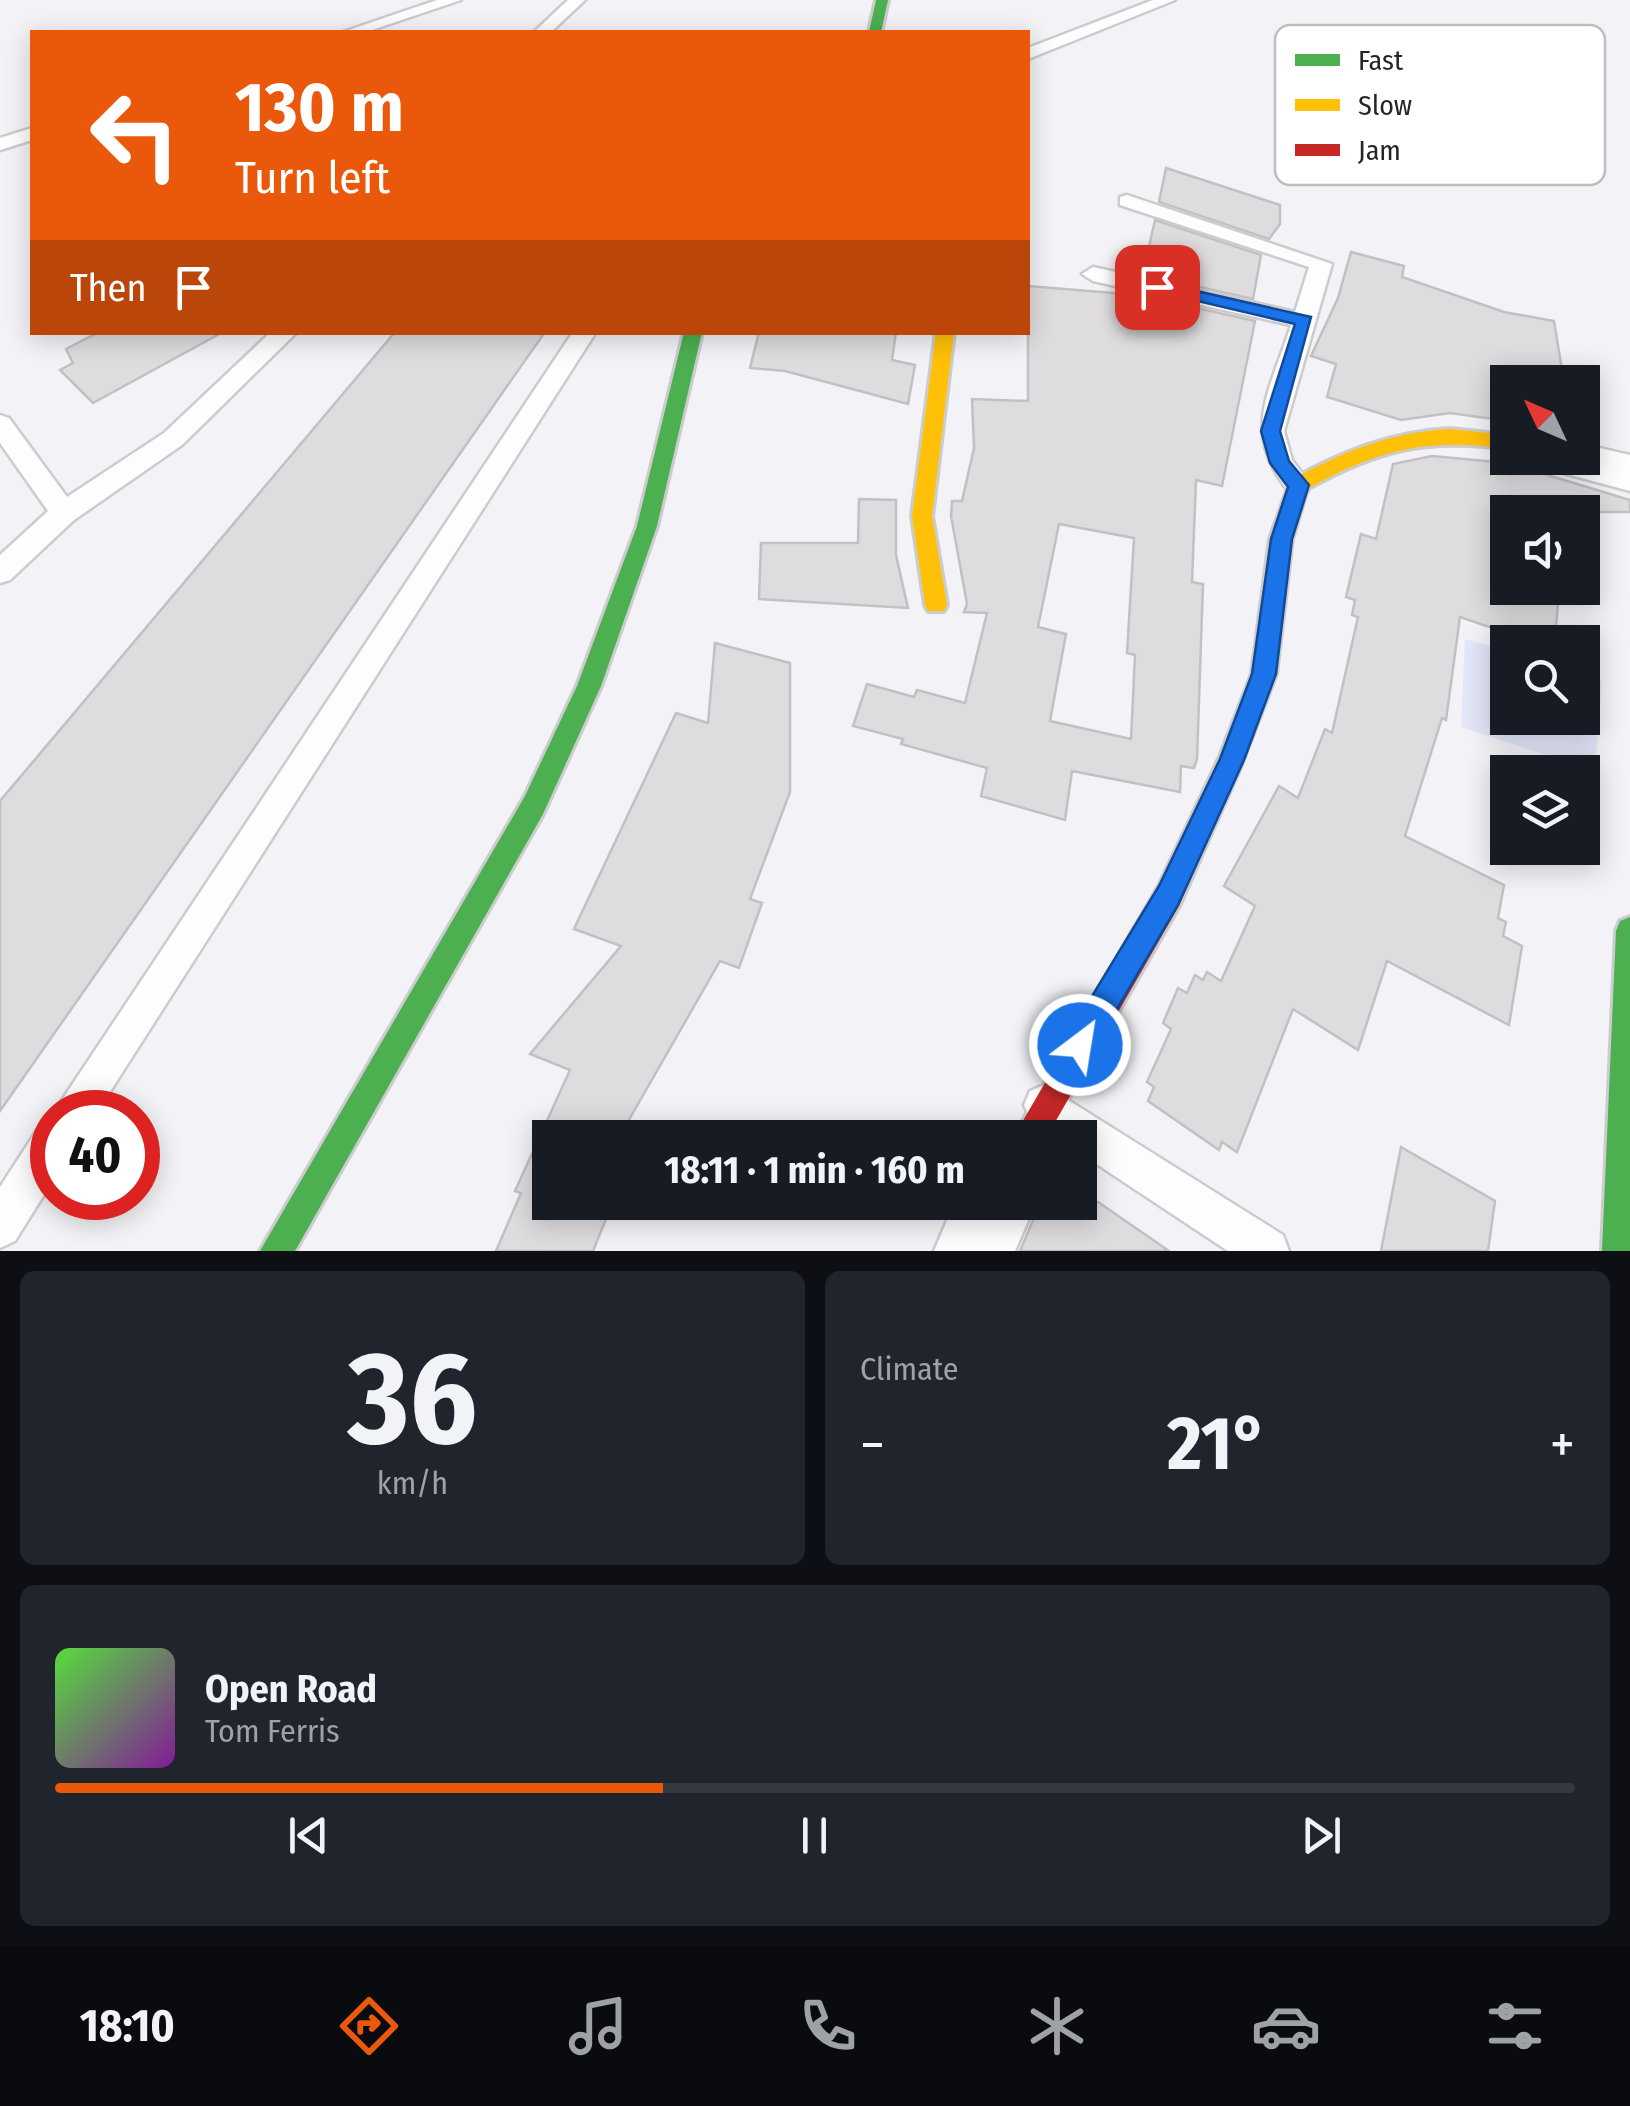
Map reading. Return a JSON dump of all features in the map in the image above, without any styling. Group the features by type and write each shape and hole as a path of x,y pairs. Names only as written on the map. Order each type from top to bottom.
{"street":[{"path":"876,30 882,0"},
{"path":"277,1251 534,804 589,686 647,526 691,335"},
{"path":"936,605 922,516 945,335"},
{"path":"1037,1120 1169,896 1232,760 1264,674 1281,539 1298,485 1343,458 1398,435 1490,438"},
{"path":"1600,466 1630,473"},
{"path":"1619,1251 1630,931"},
{"path":"974,1251 989,1220"}],"lane":[{"path":"356,30 452,0"},
{"path":"544,30 577,0"},
{"path":"1030,53 1167,0"},
{"path":"0,144 30,135"},
{"path":"1126,201 1321,264 1270,431 1280,463 1298,485"},
{"path":"1093,274 1304,321"},
{"path":"0,572 64,513 173,438 283,335"},
{"path":"88,1090 583,335"},
{"path":"0,424 64,513"},
{"path":"1097,1155 1267,1251"},
{"path":"0,1226 30,1180"}],"shaded area":[{"path":"1465,639 1490,646 1490,735 1598,735 1596,755 1546,755 1461,727"}],"building":[{"path":"1166,168 1280,205 1280,224 1269,239 1159,202"},
{"path":"1155,220 1261,255 1253,299 1143,274"},
{"path":"1351,252 1404,266 1402,277 1504,312 1554,321 1561,365 1490,365 1490,419 1450,413 1401,420 1327,397 1336,364 1311,356 1338,298"},
{"path":"1030,286 1138,295 1255,321 1222,486 1196,480 1192,582 1203,584 1197,759 1194,768 1181,766 1180,792 1072,771 1065,820 981,796 987,768 853,726 867,684 914,697 917,690 965,703 987,613 964,612 967,604 951,516 952,501 962,501 974,448 972,399 1028,401","holes":["1059,524 1134,538 1127,653 1135,655 1131,739 1050,721 1066,634 1038,627"]},
{"path":"93,335 218,335 93,403 60,370 73,363 66,349"},
{"path":"392,335 543,335 0,1111 0,801"},
{"path":"758,335 896,335 892,360 915,365 908,404 785,371 750,368"},
{"path":"1432,456 1490,461 1490,475 1548,475 1630,500 1630,512 1600,512 1600,495 1490,495 1490,605 1558,605 1556,625 1490,627 1460,617 1446,720 1442,718 1405,836 1504,885 1498,918 1506,922 1503,936 1522,946 1509,1025 1387,961 1358,1050 1293,1009 1237,1152 1222,1142 1219,1150 1148,1101 1154,1087 1147,1082 1171,1029 1163,1023 1178,988 1187,993 1195,975 1203,980 1207,972 1221,981 1255,906 1224,886 1279,786 1298,798 1325,729 1332,733 1358,617 1352,615 1355,600 1346,597 1361,534 1376,539 1393,464"},
{"path":"859,499 896,500 896,555 908,608 759,599 761,543 858,543"},
{"path":"715,643 790,663 790,792 750,899 762,903 739,968 720,961 629,1120 547,1120 570,1070 530,1054 621,946 574,929 676,713 708,723"},
{"path":"1401,1147 1495,1201 1488,1251 1381,1251"},
{"path":"532,1154 532,1220 606,1220 593,1251 496,1251 521,1193 515,1191"},
{"path":"1098,1202 1169,1251 1020,1251 1033,1220 1097,1220"}],"traffic: fast":[{"path":"875,30 882,0"},
{"path":"277,1251 534,805 589,686 647,526 692,335"},
{"path":"1619,1251 1630,931"}],"traffic: slow":[{"path":"936,605 922,516 945,335"},
{"path":"1228,767 1264,674 1281,539 1298,485 1350,458 1399,441 1450,436 1490,439"}],"traffic: jam":[{"path":"1038,1120 1169,896 1228,767"}],"route":[{"path":"1080,1045 1169,896 1232,760 1264,674 1281,539 1298,485 1280,463 1270,431 1304,321 1157,287"}]}
